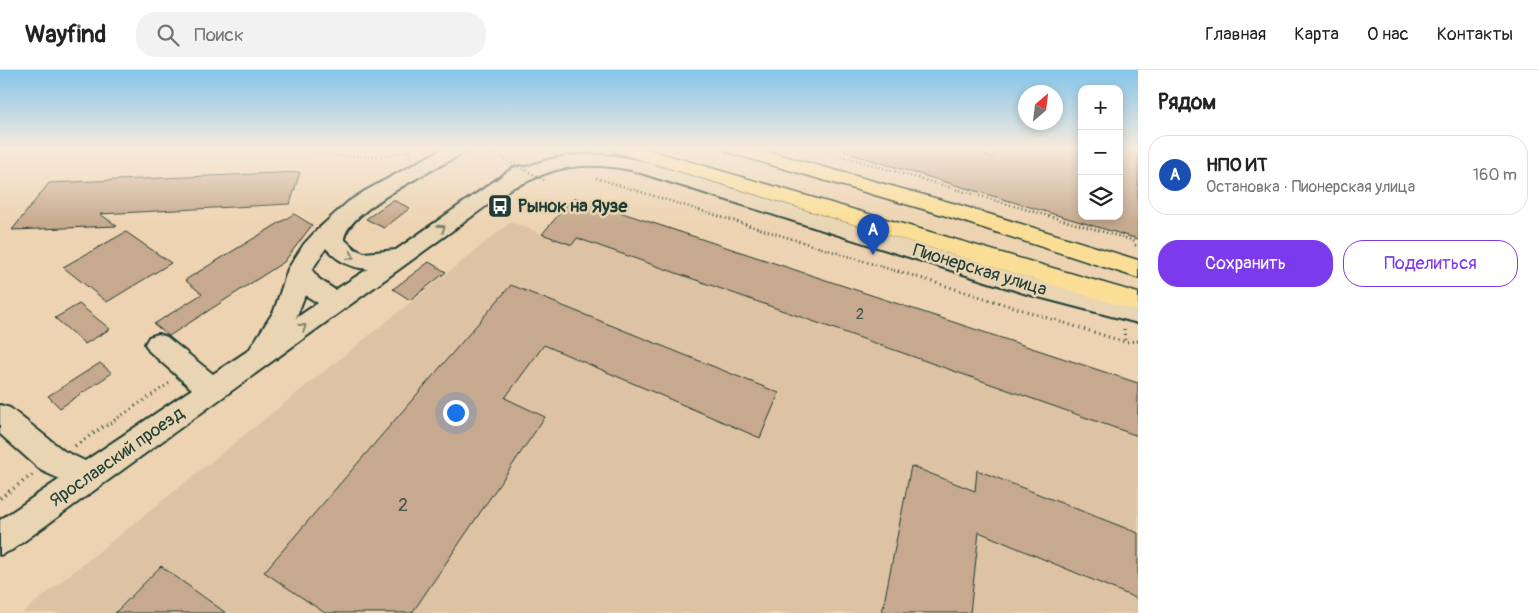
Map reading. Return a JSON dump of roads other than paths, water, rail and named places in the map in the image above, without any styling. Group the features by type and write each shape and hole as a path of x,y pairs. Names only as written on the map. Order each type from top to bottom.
{"main road":[{"path":"749,173 1018,230 1138,269"},
{"path":"769,173 808,185"},
{"path":"785,173 808,185"},
{"path":"869,173 1020,216 1137,246"},
{"name":"Пионерская улица","path":"808,185 944,224 1138,287"},
{"name":"Пионерская улица","path":"808,185 1138,302"}],"street":[{"path":"389,186 406,173"},
{"path":"389,186 412,173"},
{"path":"506,183 519,173"},
{"name":"Пионерская улица","path":"506,183 528,173"},
{"name":"Пионерская улица","path":"662,173 1131,319"},
{"name":"Ярославский проезд","path":"0,539 506,183"},
{"name":"Ярославский проезд","path":"223,382 260,351 278,327 289,306 300,269 309,252 321,238 356,208 389,186"},
{"path":"342,220 334,229 332,240 339,250 350,258 366,262 383,261 403,256"},
{"path":"300,269 303,279 312,287 339,302"},
{"path":"158,344 188,370 223,382"},
{"path":"0,417 53,461 87,476"}],"place":[{"name":"Рынок на Яузе","path":"500,206"},
{"name":"НПО ИТ","path":"873,255"}]}
